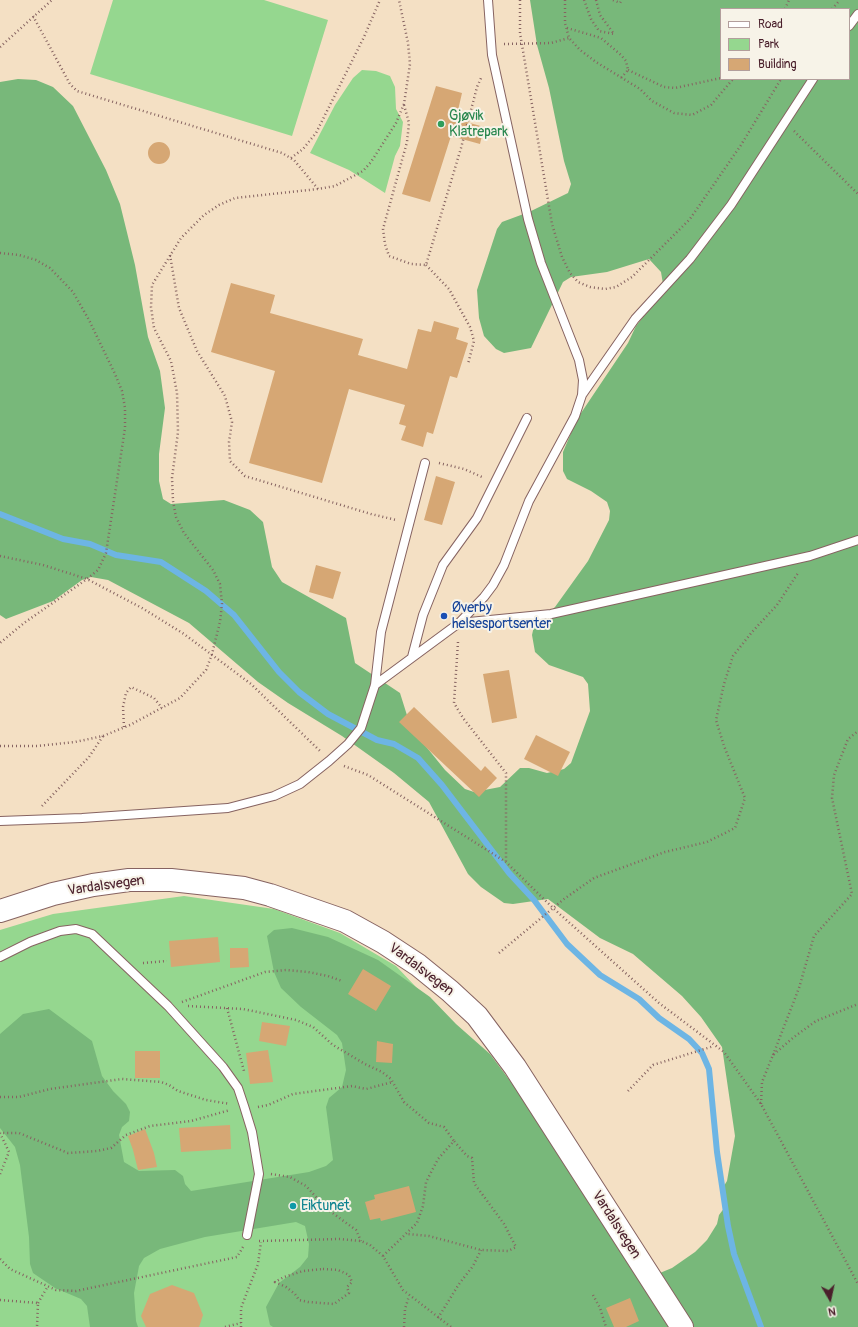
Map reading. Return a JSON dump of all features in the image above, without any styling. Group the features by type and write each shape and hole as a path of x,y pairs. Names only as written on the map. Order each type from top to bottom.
{"main road":[{"name":"Vardalsvegen","path":"0,911 53,894 93,885 129,880 171,880 244,888 270,895 345,921 383,942 418,965 445,986 477,1016 514,1067 682,1327"}],"lane":[{"path":"488,0 492,55 528,219 541,263 579,360 582,380 582,395"},
{"path":"850,25 858,14"},
{"path":"375,685 459,623 484,597 493,585 504,566 529,501 575,416 582,395 635,319 690,258 731,205 812,80"},
{"path":"412,657 422,615 444,565 477,518 527,418"},
{"path":"0,821 82,818 228,808 274,796 300,784 329,761 348,744 361,728 375,685 381,632 425,463"},
{"path":"459,623 551,614 810,556 858,540"},
{"path":"0,957 30,942 60,931 76,929 92,934 168,1006 223,1067 238,1088 252,1132 259,1174 247,1235"}],"path":[{"path":"0,46 52,0"},
{"path":"291,158 303,149 316,133 364,37 380,0"},
{"path":"0,746 37,746 75,742 103,736 124,727 180,698 206,670 212,654 220,622 222,604 220,584 213,570 184,533 176,517 173,501 172,478 178,432 177,393 171,361 154,328 151,307 152,285 181,238 194,224 219,205 235,198 336,186 363,171 371,162 385,143 404,104 410,64 408,43 399,0"},
{"path":"520,0 522,45 552,224 562,257 570,273 578,282 590,287 605,289 616,287 632,277 690,219 741,145 780,80"},
{"path":"565,0 566,28 569,38 580,50 640,90 652,101 674,113 692,115 711,105 732,80"},
{"path":"584,0 589,16 599,31 614,34 600,15 596,0"},
{"path":"613,0 620,3 622,0"},
{"path":"833,8 840,0"},
{"path":"33,16 70,84 77,91 282,153 291,158 318,189"},
{"path":"566,28 601,38 621,55 626,61 628,70 622,78"},
{"path":"491,45 551,43 569,38"},
{"path":"426,265 461,148 477,87 492,55"},
{"path":"628,70 664,87 675,88 720,78"},
{"path":"404,104 409,123 407,142 383,229 385,244 390,256 410,264 426,265 449,289 470,327 474,341 468,364"},
{"path":"784,124 806,141 858,194"},
{"path":"0,253 36,260 50,268 74,292 106,355 122,391 125,408 125,428 106,553 98,570 24,623 0,643"},
{"path":"170,255 181,313 197,351 225,396 232,422 229,442 230,461 245,476 371,514 409,523"},
{"path":"425,463 432,462 464,469 495,482"},
{"path":"0,556 42,565 87,579 142,608 212,654 251,684 302,732 329,761 368,775 506,862 553,908 658,1003 724,1052 761,1104 858,1284"},
{"path":"499,953 553,908 594,878 665,852 707,842 735,828 745,798 724,746 716,720 724,684 733,656 752,632 778,605 810,556"},
{"path":"459,623 454,703 462,718 506,773 506,862"},
{"path":"124,727 123,707 126,694 131,687 154,698 162,708"},
{"path":"761,1104 762,1082 799,988 814,936 852,894 832,798 834,775 848,739 858,731"},
{"path":"28,820 89,756 103,736"},
{"path":"131,971 143,963 168,961"},
{"path":"342,981 328,976 308,972 286,970 265,972 178,1004 192,1007 244,1008 296,1020 313,1027 333,1045 382,1072 393,1082 404,1102 428,1123 444,1127 467,1156 472,1158 474,1183 504,1224 516,1247 508,1251 481,1250 429,1236 408,1234"},
{"path":"773,1055 794,1037 816,1022 858,1004"},
{"path":"227,1008 242,1059 244,1073"},
{"path":"628,1091 653,1065 715,1046"},
{"path":"0,1097 19,1097 50,1089 122,1078 161,1082 178,1091 206,1100 256,1107 268,1105 293,1094 352,1086 366,1089 393,1082"},
{"path":"0,1174 9,1152 0,1133 19,1133 68,1153 97,1151 111,1148 126,1134 150,1126 191,1121 244,1106"},
{"path":"383,1256 408,1234 417,1223 423,1206 426,1182 438,1159 454,1141"},
{"path":"259,1174 290,1177 306,1186 327,1209 356,1230 361,1241"},
{"path":"0,1259 10,1269 56,1290 76,1291 237,1257 242,1250 247,1235 261,1242 339,1239 361,1241 370,1245 383,1256 403,1290 451,1327"},
{"path":"225,1327 241,1325 241,1308 258,1264 261,1242"},
{"path":"438,1318 459,1284 473,1266 481,1250"},
{"path":"323,1269 338,1270 349,1275 352,1282 347,1287 349,1293 334,1304 299,1300 295,1294 286,1287 275,1282 284,1277 303,1271 323,1269"},
{"path":"37,1327 38,1302 48,1286"},
{"path":"593,1295 600,1308 606,1327"},
{"path":"404,1327 405,1309 410,1296"},
{"path":"0,1300 38,1302"}],"green space":[{"path":"113,0 264,0 328,20 292,136 90,74"},
{"path":"530,0 858,0 858,1327 273,1327 270,1325 266,1307 279,1283 300,1267 308,1257 309,1244 305,1226 296,1222 205,1237 160,1249 144,1258 139,1266 134,1293 136,1321 138,1327 90,1327 87,1306 81,1299 55,1288 33,1273 30,1264 29,1237 20,1165 15,1147 0,1128 0,1034 23,1014 49,1009 92,1041 102,1076 113,1091 126,1104 130,1112 129,1121 122,1127 119,1135 124,1162 139,1171 175,1170 183,1176 185,1184 191,1191 309,1172 326,1166 333,1160 326,1107 329,1098 342,1087 346,1070 342,1043 337,1035 301,1007 281,988 274,972 267,936 274,930 292,928 328,937 378,960 430,997 456,1024 490,1054 655,1275 672,1268 695,1252 707,1240 717,1224 719,1215 725,1207 722,1189 727,1181 735,1136 722,1047 701,1017 682,996 633,954 600,938 548,899 513,904 504,903 481,887 468,874 429,802 394,773 342,736 288,703 258,682 189,623 108,580 91,577 82,580 53,601 6,619 0,615 0,82 18,79 36,80 53,87 73,106 106,170 120,204 135,265 148,337 160,371 165,408 159,454 159,481 163,499 171,504 224,500 250,510 263,522 272,567 282,582 346,618 355,663 400,693 411,728 445,770 465,789 474,792 500,787 520,768 529,768 547,773 564,769 571,763 590,711 588,684 583,677 549,665 535,652 532,635 534,626 555,607 588,561 609,520 610,511 607,502 591,491 567,479 563,471 563,452 577,419 628,343 636,326 664,290 661,272 649,259 607,272 571,277 563,282 531,348 504,353 496,349 484,336 479,318 477,290 497,229 502,222 529,212 568,193 571,184 564,161 549,88 537,45"},
{"path":"362,70 376,71 390,76 395,87 396,109 403,122 400,146 395,156 385,193 349,170 310,153 335,105 353,78"},
{"name":"Eiktunet","path":"184,896 274,909 340,933 396,966 510,1086 661,1327 0,1327 0,930 53,914"}],"building":[{"path":"436,86 462,93 456,119 484,127 480,144 451,136 430,202 402,194"},
{"path":"159,142 167,145 170,153 167,161 159,164 151,161 148,153 151,145"},
{"path":"231,283 275,295 270,313 363,339 358,355 407,369 418,329 431,332 434,321 459,328 456,339 468,343 457,378 450,376 433,434 427,432 423,447 401,440 406,426 399,424 405,405 349,389 322,483 249,463 275,371 211,352"},
{"path":"436,476 455,482 442,525 424,520"},
{"path":"316,565 341,572 333,599 309,592"},
{"path":"509,670 517,718 492,723 483,674"},
{"path":"414,707 481,771 485,766 497,778 479,797 399,722"},
{"path":"536,735 570,752 558,776 524,759"},
{"path":"218,937 220,962 171,967 169,941"},
{"path":"230,948 248,948 249,967 230,968"},
{"path":"363,969 391,986 376,1011 348,994"},
{"path":"262,1022 290,1026 286,1046 259,1041"},
{"path":"377,1041 393,1044 392,1063 376,1062"},
{"path":"268,1050 273,1082 250,1084 246,1053"},
{"path":"135,1051 160,1051 160,1078 135,1078"},
{"path":"230,1125 231,1149 181,1152 179,1128"},
{"path":"145,1129 154,1153 157,1167 138,1170 128,1136"},
{"path":"409,1186 416,1212 381,1221 380,1218 370,1220 365,1202 375,1199 374,1195"},
{"path":"172,1285 194,1293 203,1315 199,1327 146,1327 141,1316 150,1294"},
{"path":"630,1298 639,1321 626,1327 614,1327 606,1308"}],"waterway":[{"path":"0,514 63,539 90,544 116,555 161,562 206,591 234,615 279,672 299,692 328,714 377,740 394,744 418,758 442,785 509,873 534,900 567,944 600,975 639,999 659,1018 689,1039 702,1053 709,1069 717,1152 728,1226 734,1254 761,1327"}],"place":[{"name":"Gjøvik Klatrepark","path":"441,124"},
{"name":"Øverby helsesportsenter","path":"444,616"},
{"name":"Eiktunet","path":"293,1206"}]}
